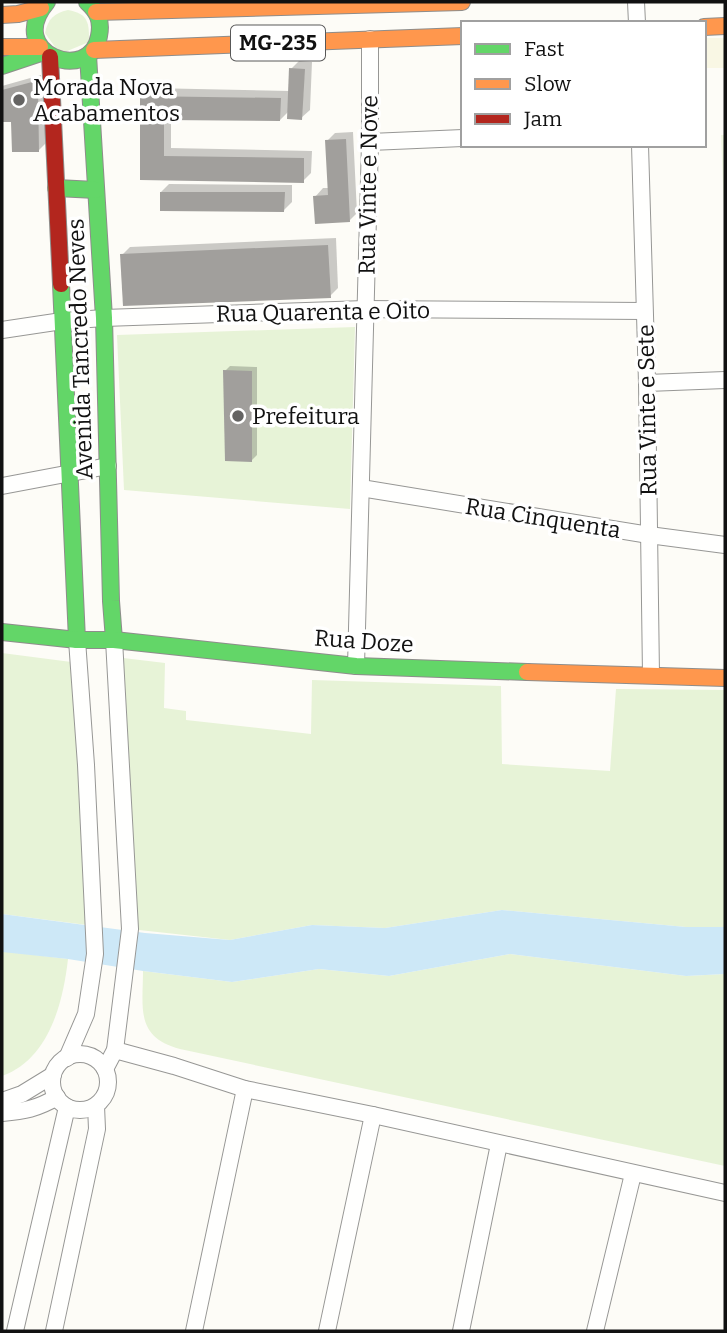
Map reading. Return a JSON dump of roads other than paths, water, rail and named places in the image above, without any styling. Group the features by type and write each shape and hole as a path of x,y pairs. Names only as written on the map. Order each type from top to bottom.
{"street":[{"name":"MG-235","path":"92,7 462,2"},
{"path":"636,2 636,21"},
{"path":"2,15 18,14 44,5"},
{"name":"Avenida Tancredo Neves","path":"44,5 36,17 36,41 70,89 96,190 104,318 114,640"},
{"name":"Avenida Tancredo Neves","path":"77,640 56,188 70,89 100,39 99,16 92,7"},
{"path":"706,27 725,26"},
{"name":"MG-235","path":"91,53 461,36"},
{"name":"Rua Vinte e Nove","path":"356,666 370,142 370,39"},
{"path":"2,47 44,52 59,61 69,62 91,53"},
{"path":"2,66 44,52"},
{"path":"370,142 461,138"},
{"name":"Rua Vinte e Sete","path":"640,147 651,675"},
{"path":"56,188 96,190"},
{"name":"Rua Quarenta e Oito","path":"2,330 104,318 365,309 645,311"},
{"path":"647,383 725,380"},
{"path":"2,486 108,466"},
{"name":"Rua Cinquenta","path":"361,488 725,545"},
{"name":"Rua Doze","path":"2,632 77,640 114,640 356,666 725,678"},
{"path":"67,1058 86,1014 95,954 77,640"},
{"path":"105,1069 115,1050 130,929 114,640"},
{"path":"115,1050 245,1089 725,1193"},
{"path":"2,1113 62,1102 82,1110 96,1106 106,1094 108,1086 105,1069 92,1057 76,1055 60,1063 53,1075 52,1083 62,1102 15,1331"},
{"path":"2,1101 22,1094 53,1075"},
{"path":"194,1331 245,1089"},
{"path":"54,1331 97,1129 96,1106"},
{"path":"327,1331 373,1115"},
{"path":"461,1331 499,1144"},
{"path":"595,1331 633,1174"}],"water":[{"path":"502,910 686,927 725,927 725,974 686,976 510,954 389,976 319,969 232,982 2,952 2,914 145,933 230,940 312,925 385,928"}],"place":[{"name":"Morada Nova Acabamentos","path":"19,100"},
{"name":"Prefeitura","path":"238,416"}]}
